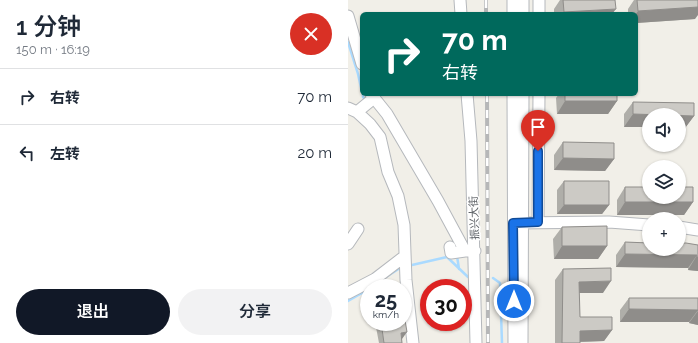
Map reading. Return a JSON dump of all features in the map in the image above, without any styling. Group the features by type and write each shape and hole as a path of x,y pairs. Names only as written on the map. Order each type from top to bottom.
{"street":[{"path":"460,0 461,12"},
{"path":"513,0 513,12"},
{"path":"523,0 523,12"},
{"path":"539,0 539,12"},
{"path":"348,16 360,57"},
{"path":"413,343 406,280 404,225 398,196 388,172 380,137 370,124 353,110 373,96 387,114 431,189 470,251 451,253 450,247"},
{"name":"振兴大街","path":"467,96 471,141 470,251 476,343"},
{"path":"513,96 514,343"},
{"path":"522,343 523,96"},
{"path":"538,222 539,96"},
{"path":"513,223 609,222 642,224"},
{"path":"348,244 358,229"},
{"path":"686,229 698,230"},
{"path":"348,293 375,279 405,256"}],"building":[{"path":"563,0 615,0 616,9 564,12"},
{"path":"637,0 698,0 698,7 638,11"},
{"path":"565,96 617,96 617,101 565,101"},
{"path":"633,102 694,103 694,116 686,116 686,108 642,108 642,114 633,114"},
{"path":"563,142 614,143 614,159 563,158"},
{"path":"564,181 609,181 609,205 564,205"},
{"path":"625,187 642,187 642,202 625,202"},
{"path":"686,187 693,187 693,202 686,202"},
{"path":"607,226 607,246 562,246 562,227"},
{"path":"625,242 642,243 642,254 625,254"},
{"path":"686,243 698,245 698,257 696,257 697,255 686,255"},
{"path":"611,268 611,281 579,282 580,317 612,317 612,330 580,331 580,343 562,343 563,269"},
{"path":"629,298 698,298 698,310 629,309"},
{"path":"382,331 407,331 401,333 402,343 384,343"}],"waterway":[{"path":"348,42 360,83"},
{"path":"363,96 366,100"},
{"path":"457,256 459,269"},
{"path":"412,265 447,257 468,277"},
{"path":"386,277 400,268"},
{"path":"493,278 500,283 502,343"},
{"path":"348,301 360,294"}],"railway":[{"path":"486,0 486,12"},
{"path":"487,96 488,343"}],"route":[{"path":"514,301 513,223 538,222 538,151"}]}
